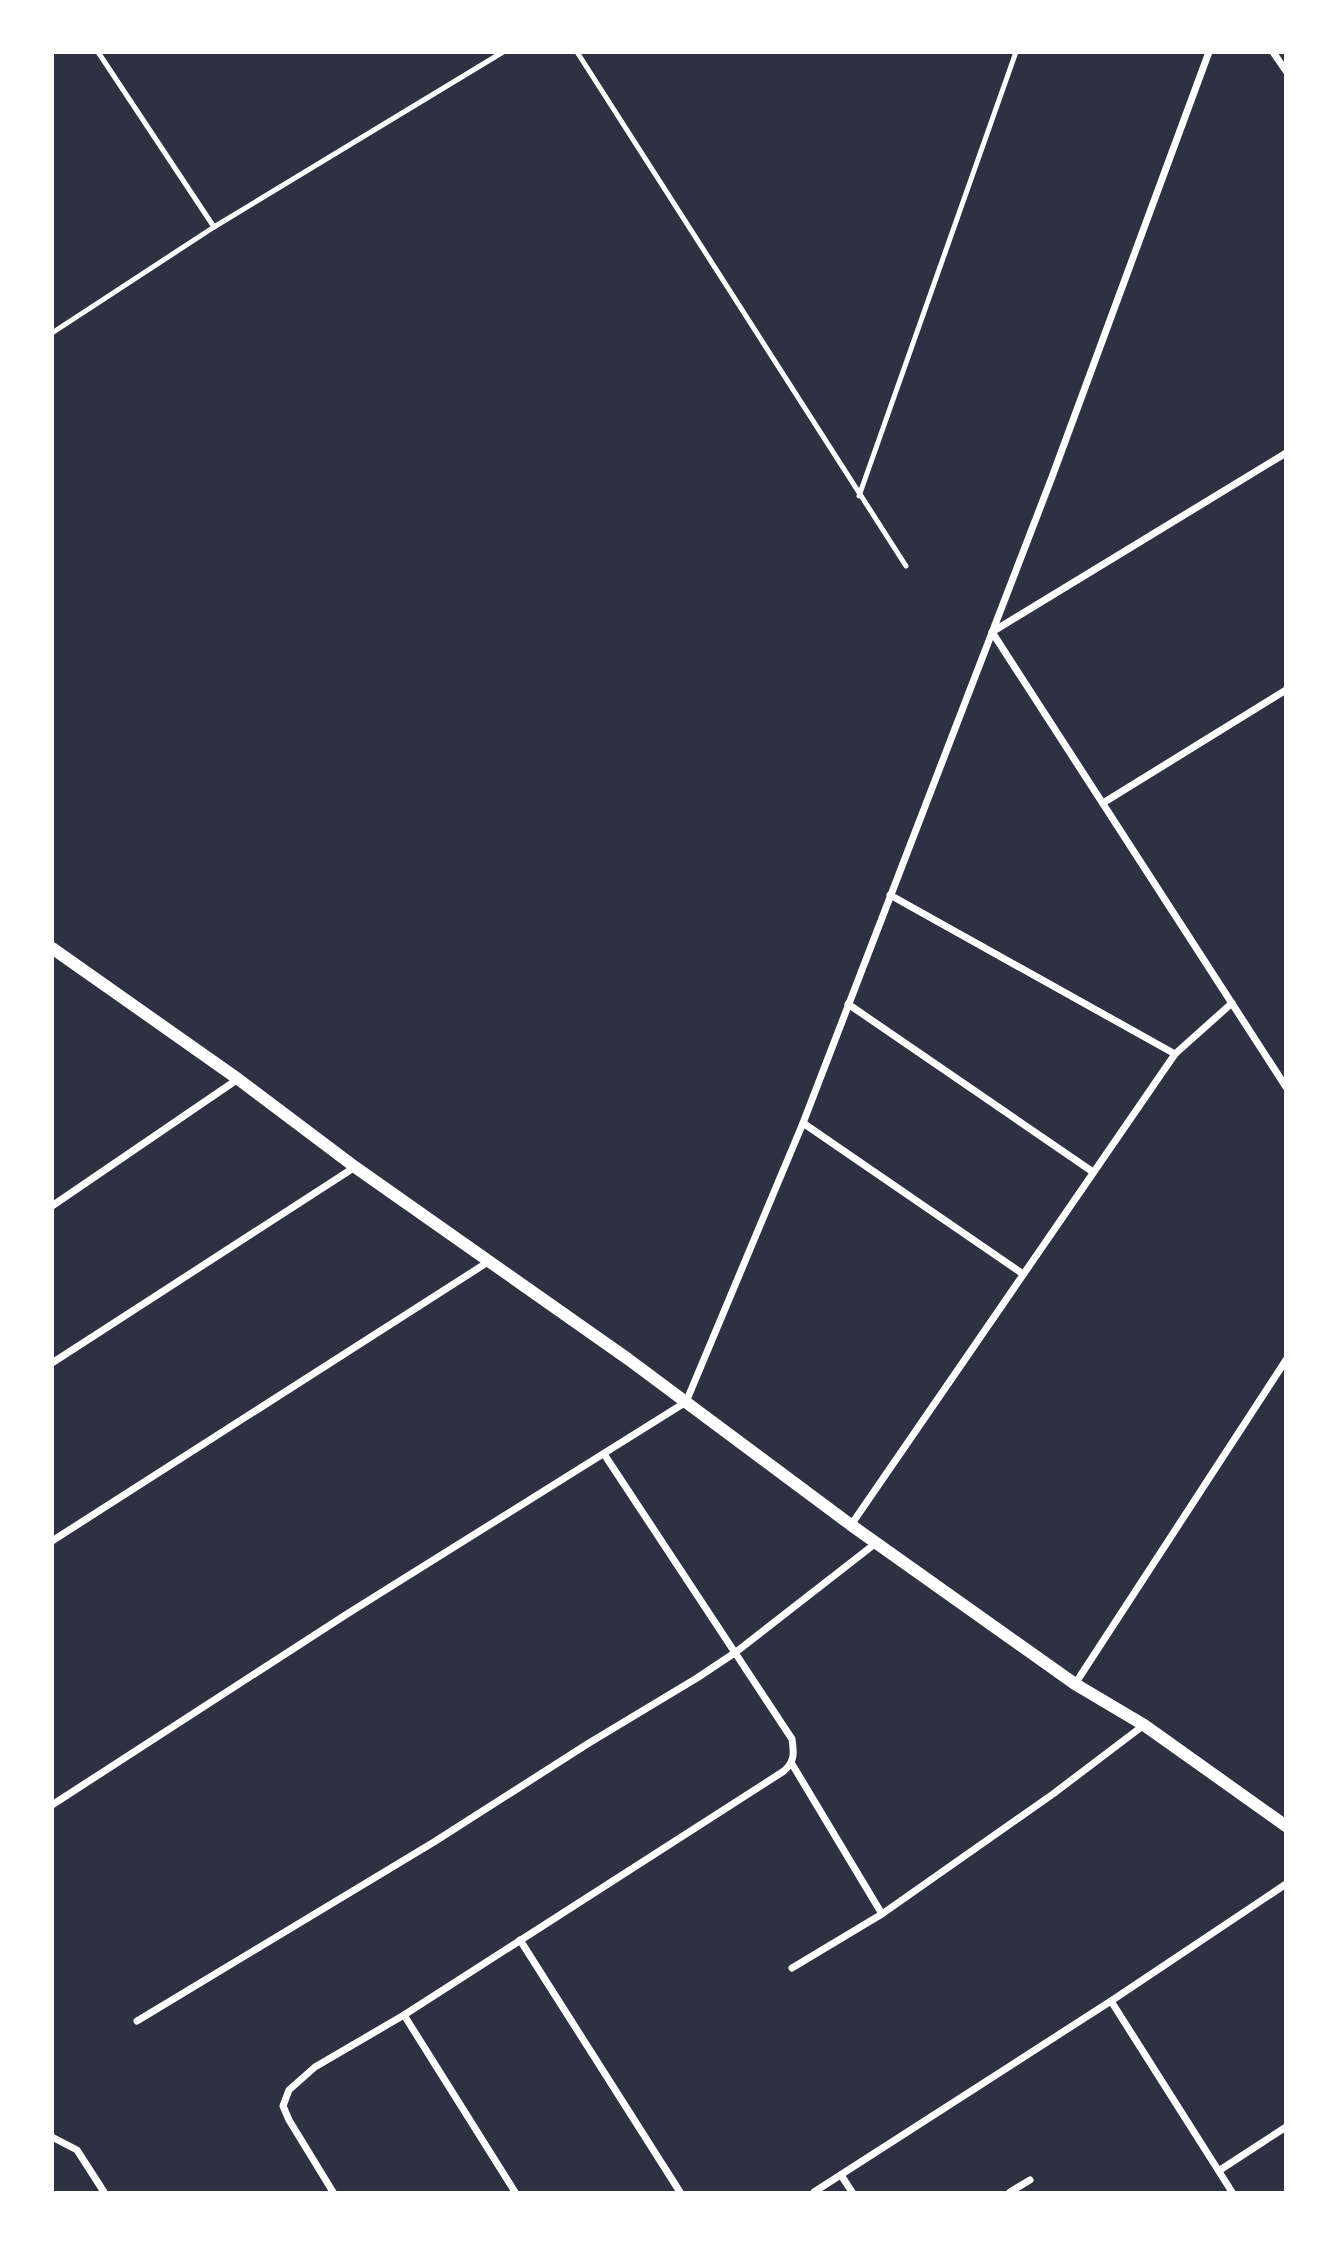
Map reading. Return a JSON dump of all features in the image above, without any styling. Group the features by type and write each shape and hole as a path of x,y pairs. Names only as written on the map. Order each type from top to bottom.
{"street":[{"path":"52,1805 347,1614 685,1402 803,1123 992,632 1209,52"},
{"path":"1273,52 1286,71"},
{"path":"992,632 1286,453"},
{"path":"992,632 1232,1003 1283,1075 1286,1087"},
{"path":"1103,803 1286,691"},
{"path":"890,895 1175,1054"},
{"path":"52,948 238,1079 488,1262 628,1359 876,1543 1075,1684 1144,1725 1286,1826"},
{"path":"851,1525 1175,1054 1232,1003"},
{"path":"848,1004 1093,1172"},
{"path":"52,1206 238,1079"},
{"path":"803,1123 1023,1274"},
{"path":"52,1363 355,1167"},
{"path":"52,1541 488,1262"},
{"path":"1075,1684 1286,1360"},
{"path":"604,1454 792,1739 792,1764 882,1914"},
{"path":"137,2021 434,1842 736,1652 876,1543"},
{"path":"792,1968 882,1914 1053,1794 1144,1725"},
{"path":"333,2193 283,2106 289,2090 315,2067 404,2015 792,1764"},
{"path":"814,2193 1286,1884"},
{"path":"520,1940 680,2193"},
{"path":"1111,2001 1233,2193"},
{"path":"404,2015 515,2193"},
{"path":"1220,2171 1286,2127"},
{"path":"52,2137 78,2150 104,2193"},
{"path":"841,2175 852,2193"},
{"path":"1010,2193 1030,2180"}],"lane":[{"path":"98,52 214,227"},
{"path":"52,333 214,227 503,52"},
{"path":"577,52 906,566"},
{"path":"859,496 1016,52"}]}
